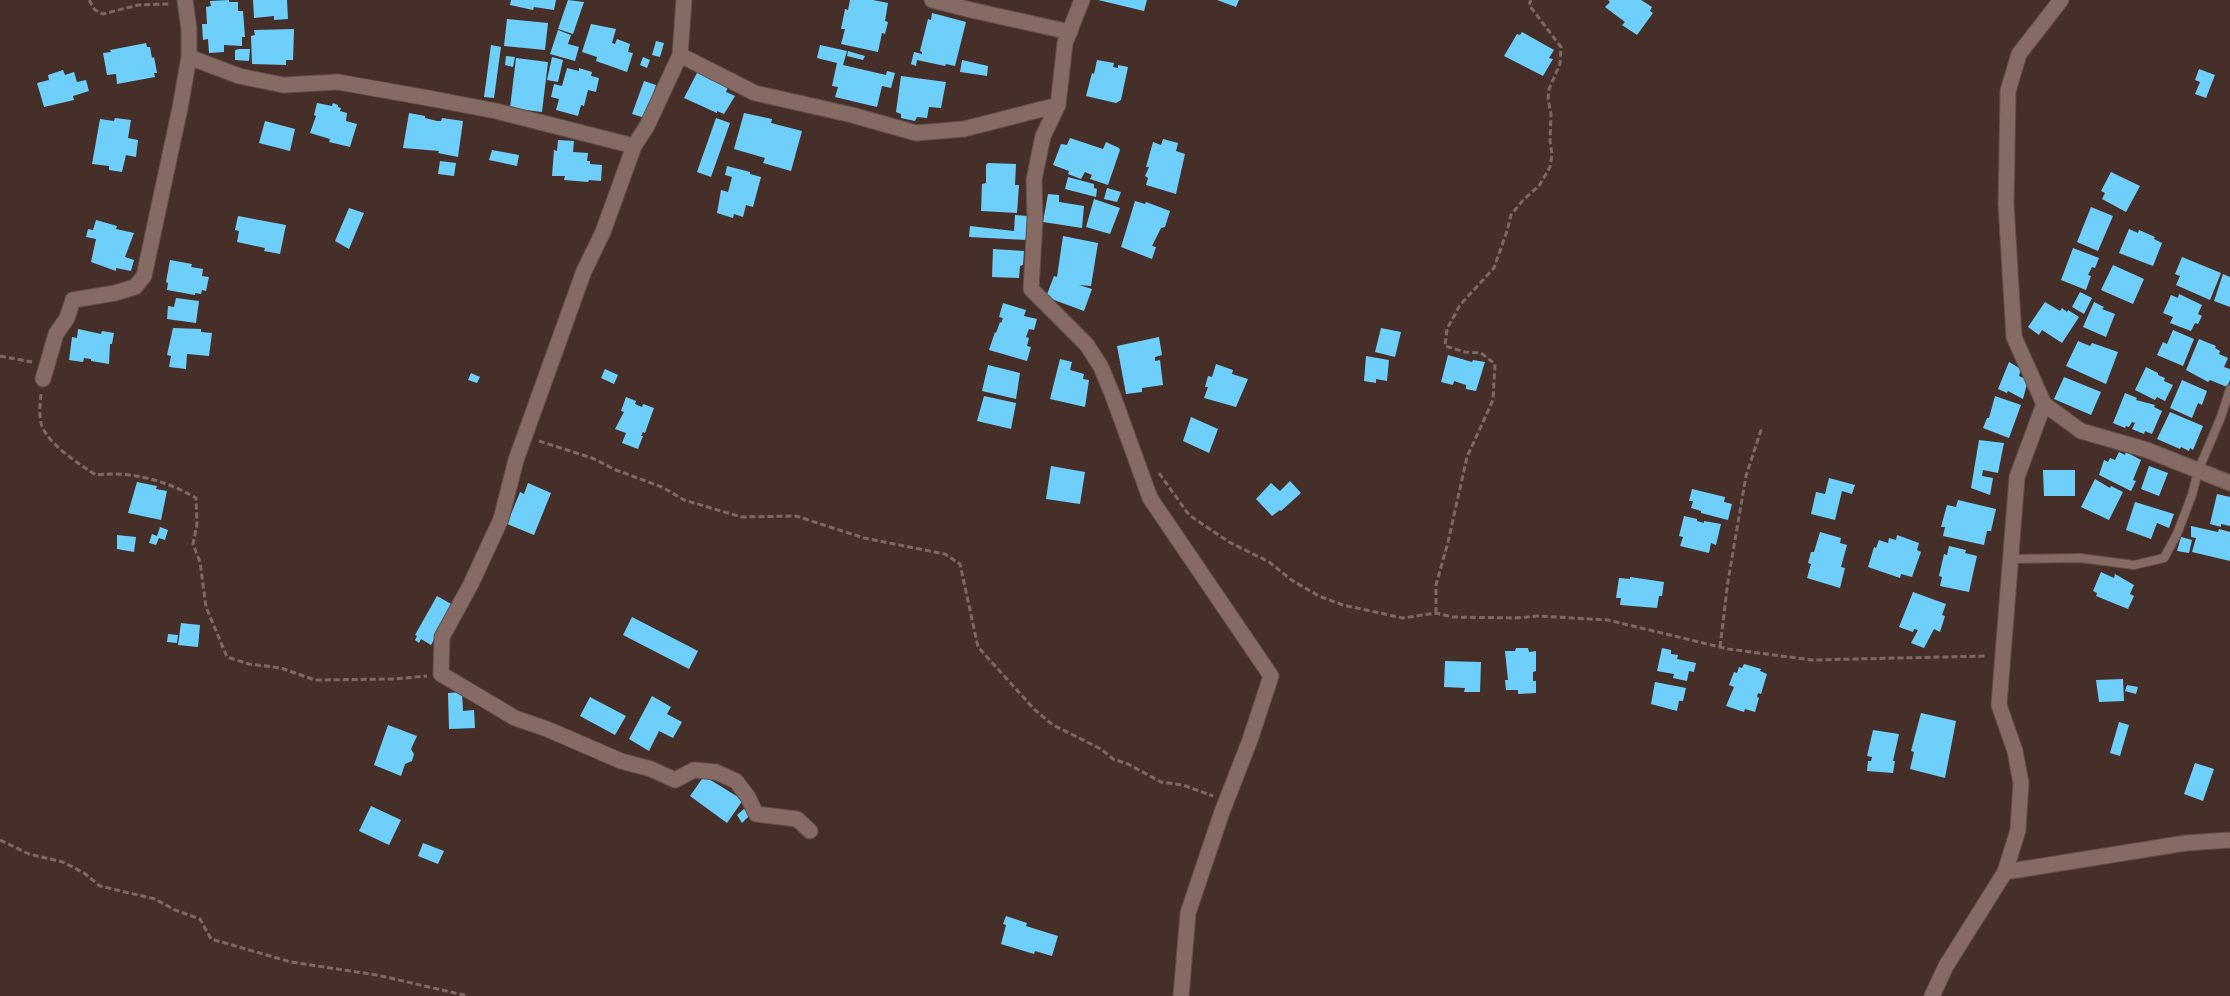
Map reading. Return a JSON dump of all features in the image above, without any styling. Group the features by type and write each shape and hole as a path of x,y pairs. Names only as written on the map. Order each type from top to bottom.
{"street":[{"path":"684,0 680,55 647,126 634,146 603,232 584,271 516,460 501,519 471,584 442,637 441,674 515,718 547,729 621,761 651,769 675,780 694,770 716,772 736,781 748,796 756,814 797,819 810,831"},
{"path":"932,0 1070,32"},
{"path":"1082,0 1065,43 1058,105 1043,136 1034,180 1035,219 1031,289 1087,345 1101,367 1150,498 1271,675 1188,913 1180,996"},
{"path":"2061,0 2019,54 2008,91 2006,204 2014,337 2044,404 2081,431 2147,450 2230,483"},
{"path":"43,379 56,334 67,318 73,300 115,294 135,287 144,276 189,57 189,29 185,1"},
{"path":"680,55 755,93 852,115 916,133 964,129 1058,105"},
{"path":"189,57 239,76 283,86 338,82 496,111 634,146"},
{"path":"1932,996 1946,966 2005,872 2018,830 2021,783 2015,751 2000,705 2017,477 2044,404"},
{"path":"2005,872 2186,843 2230,840"}],"lane":[{"path":"2011,559 2080,558 2134,565 2164,558 2177,534 2192,495 2198,471 2230,389"}],"path":[{"path":"89,0 94,10 102,14 138,5 185,1"},
{"path":"1436,613 1436,585 1467,457 1493,400 1495,364 1481,353 1465,352 1445,346 1447,329 1460,305 1494,268 1510,215 1539,186 1550,168 1552,154 1548,99 1549,89 1560,64 1561,47 1529,5 1531,0"},
{"path":"0,356 31,362 49,360"},
{"path":"43,379 40,400 41,424 51,440 74,461 96,475 115,473 141,476 167,484 196,498 197,524 193,544 200,562 206,607 227,657 249,664 280,668 315,680 394,679 441,674"},
{"path":"1720,647 1728,581 1746,476 1762,427"},
{"path":"525,436 592,458 616,470 662,487 684,500 742,517 796,516 864,538 945,554 960,564 978,647 1035,710 1053,725 1101,749 1113,759 1128,764 1161,782 1193,788 1226,802"},
{"path":"1139,468 1158,471 1189,515 1229,542 1269,562 1293,581 1319,596 1343,605 1403,618 1436,613 1452,617 1537,616 1608,620 1720,647 1812,660 2003,656"},
{"path":"0,840 29,854 63,862 84,873 100,886 132,895 155,898 175,910 200,919 211,939 291,962 376,975 468,996"}],"building":[{"path":"229,0 229,2 238,2 238,11 243,11 245,37 242,37 242,46 224,45 224,52 209,53 208,39 203,40 202,24 207,24 206,7 211,6 210,1"},
{"path":"253,0 287,0 288,19 274,20 274,16 254,18"},
{"path":"511,0 556,0 554,10 534,7 533,10 510,5"},
{"path":"568,0 584,2 573,34 558,29"},
{"path":"850,0 873,0 888,3 885,21 888,22 885,34 882,33 878,52 841,44 845,29 841,29 845,9 848,10"},
{"path":"1098,0 1147,0 1144,11"},
{"path":"1217,0 1239,0 1236,7"},
{"path":"1608,0 1641,0 1652,7 1650,11 1653,13 1637,35 1622,25 1625,22 1605,7 1610,2"},
{"path":"932,13 966,22 955,66 917,60 916,66 911,64 914,52 922,54 920,51 928,19 931,20"},
{"path":"507,19 548,23 545,50 504,46"},
{"path":"591,24 616,29 612,43 615,44 617,39 630,44 628,52 633,53 627,72 596,61 597,57 582,52"},
{"path":"294,29 293,60 286,60 286,65 252,64 251,36 255,35 254,30"},
{"path":"558,30 571,35 568,44 579,47 575,61 550,54"},
{"path":"1522,32 1554,50 1549,58 1553,59 1543,76 1504,56 1517,34 1520,35"},
{"path":"656,41 664,43 660,57 652,55"},
{"path":"146,43 147,47 150,47 152,58 154,57 157,73 154,73 155,77 117,84 116,74 107,75 103,53"},
{"path":"491,45 501,47 494,98 484,97"},
{"path":"820,45 847,51 843,65 886,75 887,71 895,73 891,88 882,86 877,107 835,97 838,87 832,86 837,63 817,58"},
{"path":"250,49 249,61 235,60 235,50"},
{"path":"848,51 865,56 863,60 847,56"},
{"path":"506,56 515,57 513,67 505,65"},
{"path":"552,57 563,60 558,82 547,80"},
{"path":"643,57 650,60 647,68 640,65"},
{"path":"516,58 548,62 542,112 510,108"},
{"path":"962,60 988,66 987,76 960,72"},
{"path":"1097,60 1114,63 1113,67 1118,68 1118,65 1128,67 1121,100 1116,103 1086,96"},
{"path":"567,68 579,71 579,68 592,72 591,76 599,78 596,92 588,90 584,106 581,105 578,116 556,110 559,99 551,97 554,84 562,86"},
{"path":"699,69 711,75 709,79 728,87 726,92 735,96 724,114 684,98"},
{"path":"2199,69 2215,75 2206,98 2195,94 2200,82 2195,80"},
{"path":"63,70 65,75 74,72 77,82 86,80 89,91 73,96 74,100 44,107 37,83 49,80 48,75"},
{"path":"901,76 946,82 941,108 929,107 927,118 917,117 915,121 901,118 901,114 896,112"},
{"path":"644,81 656,85 645,118 632,114"},
{"path":"317,103 338,105 341,108 340,111 347,113 346,121 357,124 350,147 329,142 330,139 310,133 316,116 314,115"},
{"path":"409,113 437,121 441,121 442,118 463,121 458,157 438,153 439,151 403,148"},
{"path":"744,113 772,119 771,123 802,131 791,171 763,163 765,158 734,149"},
{"path":"115,118 131,120 128,138 138,140 136,157 126,155 122,172 109,170 109,166 92,164 100,119 114,121"},
{"path":"716,118 730,123 711,177 697,172"},
{"path":"265,121 295,129 290,151 259,143"},
{"path":"1070,138 1103,149 1106,142 1119,148 1108,185 1090,179 1092,175 1085,172 1081,179 1053,165 1061,144 1067,145"},
{"path":"1163,139 1178,143 1176,151 1185,154 1176,194 1146,185 1148,178 1145,176 1149,167 1146,167 1153,142 1161,145"},
{"path":"558,140 574,141 573,152 588,153 587,161 590,161 590,164 602,165 601,181 564,180 565,176 552,176 554,150 557,151"},
{"path":"492,150 519,155 517,166 489,160"},
{"path":"440,161 456,163 454,176 438,174"},
{"path":"988,163 1016,164 1015,185 1019,185 1017,213 981,211 982,184 986,183"},
{"path":"727,166 761,177 753,207 746,205 743,217 734,214 733,218 717,213 721,190 728,192 732,177 725,175"},
{"path":"2111,172 2140,186 2126,212 2102,199 2105,193 2101,191"},
{"path":"1068,177 1094,184 1094,188 1097,189 1096,197 1065,189"},
{"path":"1107,188 1121,192 1117,202 1104,199"},
{"path":"1048,194 1059,195 1059,202 1084,206 1082,228 1043,222"},
{"path":"1094,199 1120,208 1110,234 1086,227"},
{"path":"1135,201 1145,204 1146,202 1170,211 1165,227 1161,228 1152,246 1156,247 1152,259 1121,247"},
{"path":"2091,207 2113,216 2098,251 2077,242"},
{"path":"349,208 364,213 349,249 335,241"},
{"path":"1015,215 1028,216 1027,240 969,237 970,226 1014,231"},
{"path":"238,216 286,225 280,254 237,242 239,231 235,230"},
{"path":"96,220 117,226 116,229 134,233 125,257 134,260 131,271 116,268 116,271 91,262 96,239 86,237 88,229 93,230"},
{"path":"2129,229 2138,233 2139,230 2162,243 2153,266 2119,253"},
{"path":"1063,236 1098,243 1091,286 1079,285 1092,289 1084,311 1046,297 1054,276 1057,277"},
{"path":"2073,248 2099,258 2095,268 2092,267 2088,275 2091,276 2086,290 2061,280"},
{"path":"993,249 1024,251 1019,278 992,277"},
{"path":"2182,257 2221,273 2210,300 2176,285 2180,276 2175,274"},
{"path":"170,260 192,264 191,267 203,269 202,276 209,277 206,291 202,290 201,294 195,293 195,295 167,290"},
{"path":"2113,265 2144,279 2133,304 2101,290"},
{"path":"2223,274 2230,277 2230,307 2214,301"},
{"path":"2080,292 2092,298 2084,314 2072,307"},
{"path":"2179,294 2202,305 2198,314 2202,316 2191,331 2170,323 2173,317 2163,313 2171,295 2178,298"},
{"path":"176,298 199,301 196,323 167,319 168,306 174,307"},
{"path":"2045,302 2060,311 2062,308 2079,317 2062,343 2042,330 2039,335 2028,327"},
{"path":"2094,302 2104,307 2102,309 2115,314 2106,337 2083,327"},
{"path":"1003,303 1026,310 1024,316 1037,319 1034,330 1029,329 1026,337 1029,338 1027,346 1031,347 1027,361 989,350 1003,318 999,317"},
{"path":"173,328 201,329 201,332 212,333 209,356 187,354 186,369 169,367 171,356 167,355"},
{"path":"1381,328 1401,332 1395,357 1375,352"},
{"path":"78,329 101,334 102,331 114,333 112,344 110,344 109,364 84,358 83,362 69,360 72,337 77,338"},
{"path":"2173,330 2194,339 2183,366 2157,355 2163,342 2167,344"},
{"path":"1159,337 1162,355 1155,357 1155,361 1160,360 1163,385 1142,388 1142,392 1126,394 1117,346"},
{"path":"2199,339 2216,346 2215,348 2220,351 2219,354 2228,358 2224,367 2230,369 2230,380 2227,387 2210,380 2208,382 2186,370"},
{"path":"2078,341 2118,352 2106,384 2066,366"},
{"path":"1448,355 1472,362 1473,360 1485,362 1476,391 1466,389 1466,385 1454,381 1453,385 1441,382"},
{"path":"1366,356 1389,360 1387,381 1376,379 1376,383 1364,381"},
{"path":"1060,359 1072,362 1070,370 1084,374 1083,379 1089,380 1085,407 1050,399"},
{"path":"2009,362 2021,369 2019,376 2028,380 2023,399 2008,391 2007,393 1998,389"},
{"path":"1216,364 1233,370 1232,374 1248,379 1236,407 1204,398 1208,387 1205,387 1208,376 1212,377"},
{"path":"988,365 1020,373 1016,399 982,391"},
{"path":"2146,367 2173,385 2165,401 2157,397 2155,400 2135,390"},
{"path":"605,369 618,375 614,384 601,378"},
{"path":"471,373 480,377 477,383 468,380"},
{"path":"2064,377 2101,392 2091,415 2054,399"},
{"path":"2182,380 2207,391 2202,405 2198,403 2192,418 2170,408"},
{"path":"2125,393 2137,398 2136,400 2155,405 2154,407 2162,411 2152,434 2145,431 2144,434 2132,429 2135,423 2132,422 2129,427 2125,428 2113,423"},
{"path":"984,396 1016,403 1011,429 977,421"},
{"path":"1995,396 2021,405 2009,438 1983,428 1989,418"},
{"path":"626,397 636,401 635,404 642,407 643,404 654,408 645,433 643,432 641,436 643,436 638,449 622,443 626,433 615,429 624,412 621,411"},
{"path":"2170,412 2203,426 2193,450 2190,448 2189,451 2181,447 2180,449 2157,439"},
{"path":"1191,417 1218,429 1209,453 1183,441"},
{"path":"1979,440 2004,443 1998,473 1983,470 1982,476 1993,478 1990,495 1971,488"},
{"path":"2119,452 2125,455 2126,452 2141,460 2131,491 2099,475 2104,460 2108,462 2110,458 2115,460"},
{"path":"1051,466 1085,472 1080,504 1046,499"},
{"path":"2149,466 2168,473 2159,496 2141,489"},
{"path":"2043,470 2075,470 2075,496 2044,496"},
{"path":"1829,478 1855,485 1852,494 1842,491 1835,520 1811,514 1816,492 1825,494"},
{"path":"2095,479 2110,488 2111,486 2123,492 2109,520 2081,507"},
{"path":"1290,481 1301,493 1272,516 1256,499 1271,483 1280,491"},
{"path":"137,482 157,486 156,489 167,491 161,520 128,513"},
{"path":"528,483 551,493 534,535 507,524 520,492 524,494"},
{"path":"1692,489 1725,497 1724,502 1732,504 1728,520 1691,508 1693,501 1689,501"},
{"path":"2217,494 2230,497 2230,526 2221,524 2221,527 2210,524"},
{"path":"1958,500 1996,509 1991,531 1987,531 1984,545 1943,536 1945,527 1941,527 1947,505 1956,507"},
{"path":"2135,502 2174,514 2169,528 2157,523 2151,539 2126,530"},
{"path":"1684,516 1704,523 1704,521 1721,524 1716,545 1711,543 1709,553 1680,546 1683,537 1679,536"},
{"path":"2191,526 2218,532 2219,529 2230,532 2230,561 2192,552 2196,538 2191,537"},
{"path":"160,527 168,530 165,540 159,538 156,545 149,543 152,534 157,536"},
{"path":"1820,532 1841,538 1840,543 1847,545 1841,567 1845,568 1840,588 1807,578 1811,564 1808,563 1811,552 1814,552"},
{"path":"117,535 136,537 134,552 117,549"},
{"path":"1897,535 1919,543 1917,550 1921,552 1912,577 1901,574 1900,578 1868,567 1874,547 1876,548 1879,540 1888,543 1889,538 1896,540"},
{"path":"2181,537 2192,540 2189,553 2177,551"},
{"path":"1949,546 1966,550 1965,553 1977,556 1969,592 1940,586 1942,577 1939,576 1944,554 1947,555"},
{"path":"2101,572 2114,578 2115,574 2134,585 2130,594 2134,596 2128,609 2096,596 2097,593 2093,591"},
{"path":"1630,577 1664,582 1657,608 1620,605 1621,598 1616,598 1619,578 1630,579"},
{"path":"1913,592 1946,604 1940,632 1934,629 1924,648 1911,643 1918,630 1914,629 1913,632 1899,627"},
{"path":"437,596 453,605 431,645 421,639 419,643 415,640 417,636 415,635"},
{"path":"632,617 698,651 689,669 623,635"},
{"path":"181,623 200,625 198,647 178,645"},
{"path":"168,634 178,635 177,643 167,642"},
{"path":"1516,648 1528,648 1529,652 1536,651 1536,671 1533,672 1533,681 1536,681 1536,693 1518,694 1518,690 1506,690 1505,680 1508,680 1505,651 1515,651"},
{"path":"1662,648 1671,650 1671,654 1678,655 1677,659 1696,663 1694,672 1689,671 1687,681 1673,678 1674,674 1657,671"},
{"path":"1445,661 1481,662 1480,692 1464,692 1465,688 1444,687"},
{"path":"1744,664 1761,669 1760,671 1767,674 1761,694 1758,693 1755,712 1745,709 1744,712 1726,706 1734,687 1729,685 1734,672 1737,673 1739,667 1742,668"},
{"path":"2123,679 2124,701 2099,702 2096,680"},
{"path":"1655,682 1686,688 1683,701 1679,701 1677,711 1651,704"},
{"path":"2127,685 2138,687 2136,694 2125,691"},
{"path":"462,692 463,711 474,710 475,728 449,729 448,693"},
{"path":"652,696 671,707 667,714 682,722 673,738 659,731 649,751 629,739"},
{"path":"590,697 626,716 615,735 580,716"},
{"path":"1921,713 1956,721 1945,778 1910,769 1914,752 1911,751"},
{"path":"2119,722 2129,725 2120,756 2110,753"},
{"path":"388,725 417,736 411,749 414,754 412,761 405,764 401,776 374,765"},
{"path":"1873,730 1899,734 1893,761 1895,761 1893,773 1867,771 1868,761 1871,761 1872,757 1867,756"},
{"path":"2195,763 2214,769 2203,801 2184,794"},
{"path":"704,776 743,800 727,823 690,796"},
{"path":"371,806 401,820 389,845 359,831"},
{"path":"744,809 750,815 742,823 737,815"},
{"path":"423,843 444,851 438,864 418,856"},
{"path":"1006,916 1027,923 1026,926 1058,936 1052,956 1035,951 1034,954 1001,944"}]}
